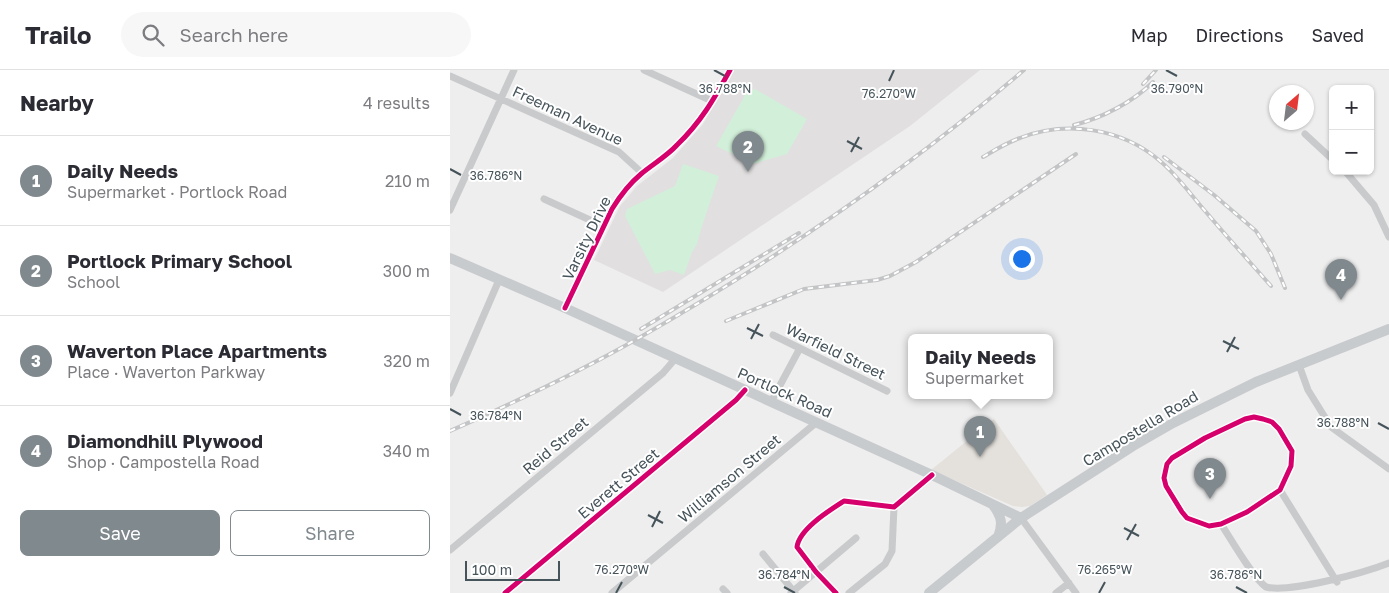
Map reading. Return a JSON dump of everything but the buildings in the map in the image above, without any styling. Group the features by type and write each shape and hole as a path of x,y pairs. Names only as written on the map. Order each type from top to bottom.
{"main road":[{"name":"Portlock Road","path":"450,258 817,422 1021,518"},
{"name":"Campostella Road","path":"929,593 1021,518 1173,422 1214,401 1389,329"},
{"path":"993,504 1002,518 998,537"}],"street":[{"path":"450,210 514,70"},
{"path":"644,70 712,101"},
{"name":"Varsity Drive","path":"565,308 603,226 621,195 642,173 676,147 704,116 730,70"},
{"name":"Freeman Avenue","path":"450,76 619,152 642,173"},
{"path":"1305,134 1329,156"},
{"path":"1348,175 1374,206 1389,236"},
{"path":"544,199 603,226"},
{"path":"450,393 499,280"},
{"name":"Warfield Street","path":"773,335 887,391"},
{"path":"771,402 800,348"},
{"name":"Reid Street","path":"450,550 664,373 675,359"},
{"path":"1299,365 1308,390 1331,426 1389,469"},
{"name":"Everett Street","path":"505,593 736,400 745,390"},
{"path":"1245,418 1264,418 1272,422 1279,429 1292,451 1291,466 1280,490 1247,512 1221,524 1208,526 1187,518 1166,486 1164,478 1167,464 1172,458 1192,445 1245,418"},
{"name":"Williamson Street","path":"612,593 817,422"},
{"path":"836,593 816,572 797,547 799,539 811,525 844,501 894,507 932,475"},
{"path":"1280,490 1337,582"},
{"path":"849,593 885,564 892,551 894,507"},
{"name":"Portlock Road","path":"1021,518 1076,593"},
{"path":"1221,524 1256,576 1268,588 1283,592 1337,582 1389,563"},
{"path":"763,554 793,592 856,538"},
{"path":"1056,593 1069,583"}],"shaded area":[{"path":"734,70 980,70 910,126 663,292 594,260 620,206 637,186 673,158 703,124"},
{"path":"994,419 1047,495 1030,506 1013,506 931,470"}],"green space":[{"path":"755,89 807,119 787,154 753,164 716,146 747,92"},
{"path":"683,164 719,176 697,244 692,252 684,275 670,270 655,274 625,216 627,209 675,186"}],"railway":[{"path":"450,431 568,376 637,339 788,247 837,214 932,144 1024,70"},
{"path":"1143,84 1156,70"},
{"path":"1074,125 1095,118 1127,103 1153,82"},
{"path":"983,157 1005,144 1020,138 1056,129 1093,130 1129,141 1145,150 1172,172 1271,286"},
{"path":"726,321 804,289 877,280 890,276 916,262 1076,154"},
{"path":"1164,157 1214,195 1256,231 1271,254 1285,288"},
{"path":"641,329 799,233"}],"cycle path":[{"path":"565,308 618,199 637,178 669,153 693,128 713,100 730,70"},
{"path":"505,593 736,400 745,390"},
{"path":"1254,417 1272,422 1279,429 1292,451 1291,466 1280,490 1247,512 1221,524 1209,526 1187,518 1166,486 1164,478 1167,464 1172,458 1205,438 1245,419 1254,417"},
{"path":"836,593 816,572 797,547 803,533 831,509 844,501 894,507 932,475"}],"place":[{"name":"Portlock Primary School","path":"748,172"},
{"name":"Diamondhill Plywood","path":"1341,300"},
{"name":"Daily Needs","path":"980,457"},
{"name":"Waverton Place Apartments","path":"1210,499"}]}
